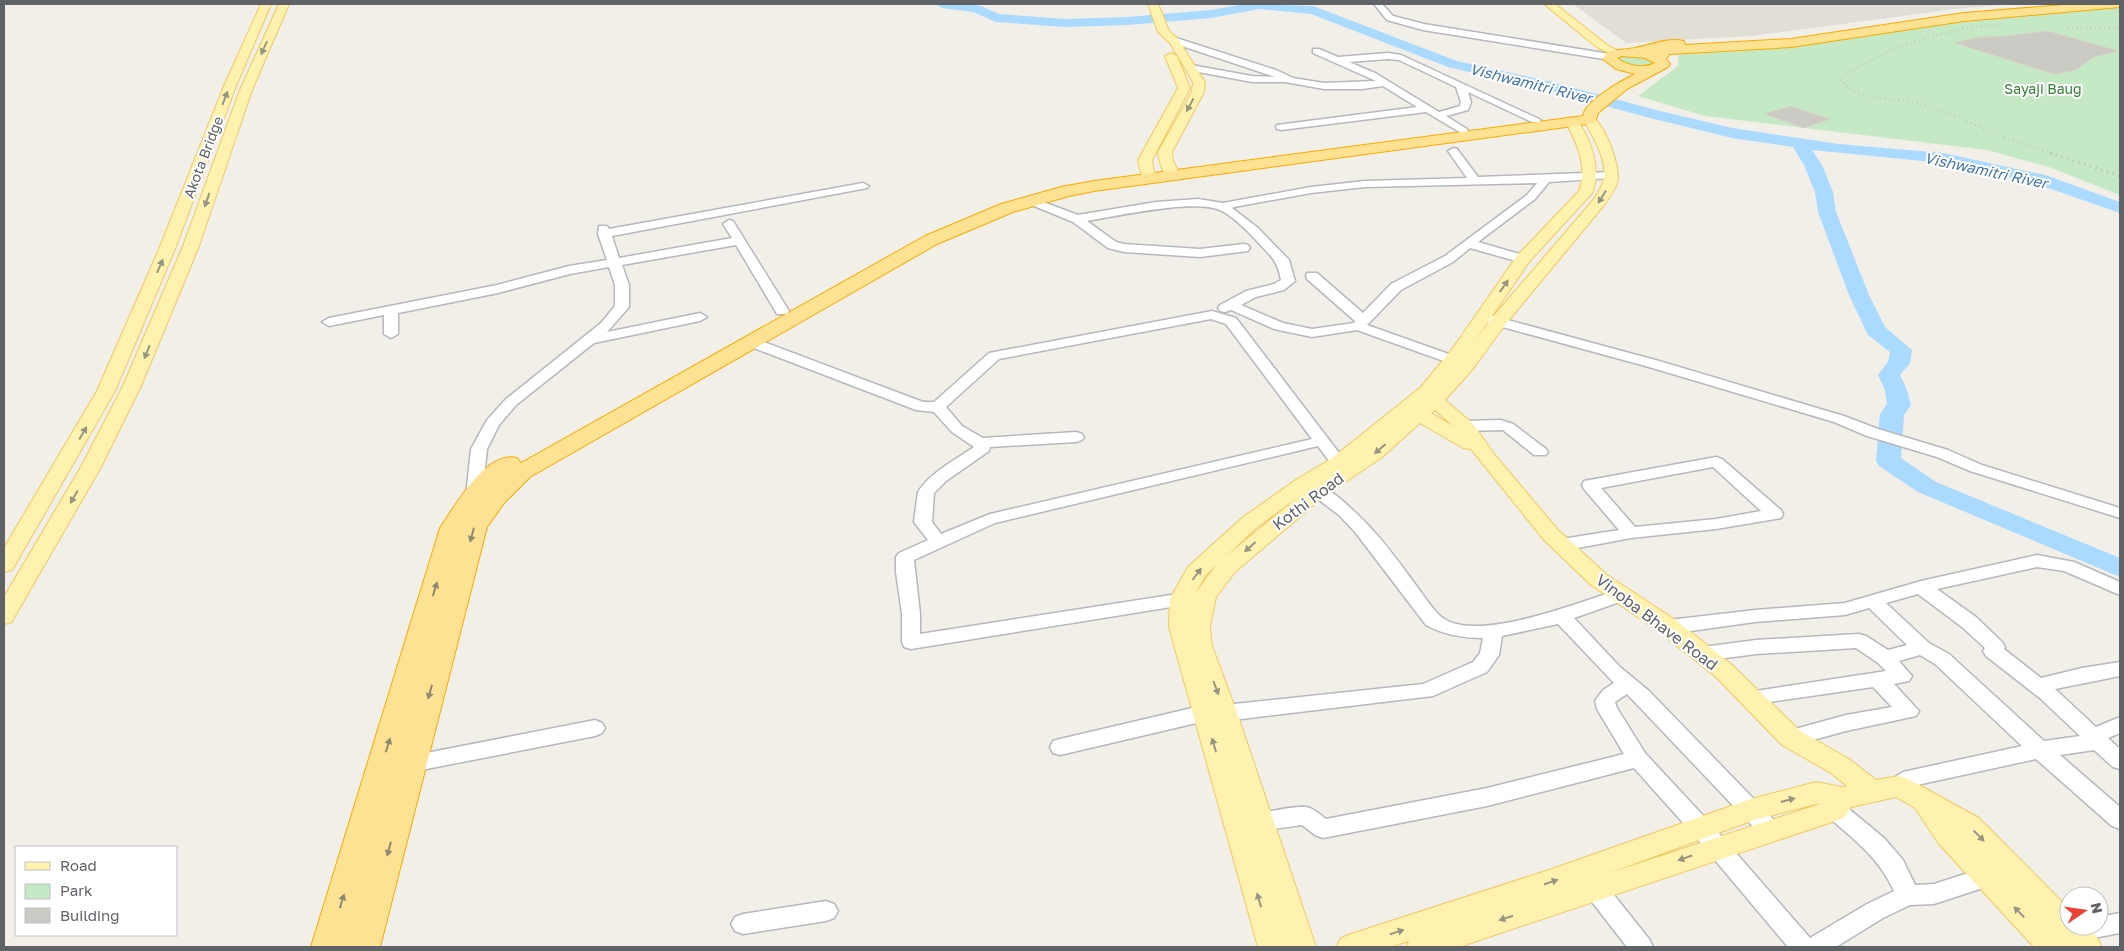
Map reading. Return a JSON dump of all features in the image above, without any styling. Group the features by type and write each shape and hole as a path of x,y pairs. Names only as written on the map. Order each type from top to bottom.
{"highway":[{"path":"1622,56 1659,45 1793,37 1946,13 2039,4"},
{"path":"362,947 475,527 482,486 507,464 529,450 920,235 958,217 998,203 1061,186 1161,175 1581,115 1617,85 1658,64 1662,52 1669,50 1790,43 1964,17 2117,4"},
{"path":"1622,56 1645,70 1658,64"},
{"path":"1622,56 1658,64"},
{"path":"1617,85 1622,56"},
{"path":"328,947 453,528 480,502 503,488 530,467 931,240 1007,208 1094,186 1161,175 1463,130 1581,115"}],"main road":[{"name":"Akota Bridge","path":"4,565 106,391 167,249 230,86 266,4"},
{"path":"4,616 92,467 132,386 191,246 246,90 284,4"},
{"path":"1153,4 1168,36 1199,82 1199,88 1165,152 1166,161 1161,175 1145,160 1184,88 1164,41 1168,36"},
{"path":"1549,4 1602,46 1622,56"},
{"path":"1561,4 1622,56"},
{"path":"1581,115 1608,154 1611,175"},
{"name":"Kothi Road","path":"1301,947 1259,822 1180,627 1181,599 1196,572 1249,523 1342,468 1374,454 1421,404 1466,366 1523,259 1581,200 1590,184 1589,159 1585,148 1581,115"},
{"name":"Kothi Road","path":"1421,404 1452,360 1600,201 1610,183 1611,175"},
{"name":"Vinoba Bhave Road","path":"1421,404 1464,426 1551,535 1599,580 1669,627 1724,672 1749,698 1801,744 1851,798"},
{"name":"Vinoba Bhave Road","path":"1421,404 1484,452"},
{"name":"Kothi Road","path":"1273,947 1215,713 1200,646 1198,626 1205,596 1228,567 1312,487"},
{"path":"1351,947 1588,880 1709,838 1770,830 1851,798 1899,786 1924,800 1949,836 1999,873 2071,942"},
{"path":"1709,838 1751,810 1816,792 1851,798"},
{"path":"1436,945 1588,880"}],"street":[{"path":"1378,4 1390,18 1422,27 1622,56"},
{"path":"1168,36 1273,72 1291,81"},
{"path":"1316,51 1386,83 1463,130"},
{"path":"1336,60 1396,57 1536,120"},
{"path":"1191,68 1252,79 1333,86 1362,86 1386,83"},
{"path":"1438,116 1464,108 1466,105 1460,85"},
{"path":"1282,127 1428,109"},
{"path":"1452,151 1474,180"},
{"path":"1224,208 1232,204 1310,190 1364,184 1546,179 1611,175"},
{"path":"1231,305 1279,326 1312,333 1361,324 1396,287 1449,259 1530,197 1546,179"},
{"path":"480,502 480,450 492,423 511,402 606,326 622,306 622,285 603,231 863,186"},
{"path":"1031,201 1077,219 1112,245 1124,248 1182,253 1244,248"},
{"path":"751,342 921,407 938,407 994,356 1212,315 1251,294 1279,287 1288,280 1284,263 1254,231 1224,208 1198,203 1156,206 1077,219"},
{"path":"729,224 782,311"},
{"path":"329,322 498,289 569,270 614,261 738,241"},
{"path":"1468,243 1523,259"},
{"path":"1312,276 1361,324 1452,360"},
{"path":"391,310 391,334"},
{"path":"1212,315 1231,321 1342,468"},
{"path":"590,339 700,318"},
{"path":"1488,323 1842,429 1858,428 1960,460 1976,468 2120,513"},
{"path":"938,407 957,429 983,448 940,478 926,492 923,522 938,542"},
{"path":"1464,426 1502,424 1540,452"},
{"path":"980,444 1076,437"},
{"path":"1205,596 911,642 911,614 905,572 905,557 990,519 1158,481 1321,441"},
{"path":"1960,460 1982,460 2120,503"},
{"path":"1562,545 1631,533 1716,524 1775,514 1716,462 1590,485 1631,533"},
{"path":"1312,487 1369,535 1433,620 1444,628 1494,631 1561,616 1622,596"},
{"path":"1669,627 1755,616 1845,609 1921,588 2037,561 2068,566 2120,588"},
{"path":"1921,588 1969,622 1995,647 1993,651 2037,686 2120,762"},
{"path":"1872,602 1922,648 1942,659 2040,750 2120,820"},
{"path":"1561,616 1613,672 1642,696 1770,830"},
{"path":"1060,747 1215,713 1426,691 1480,668 1489,655 1494,631"},
{"path":"1703,654 1756,648 1859,642 1886,658 1902,676 1749,698"},
{"path":"1886,658 1922,648"},
{"path":"2037,686 2082,675 2120,669"},
{"path":"1801,744 1846,723 1908,711 1877,679"},
{"path":"1628,684 1610,695 1605,701 1607,708 1638,759 1803,947"},
{"path":"2098,741 2098,734 2120,725"},
{"path":"411,764 595,728"},
{"path":"1899,786 1911,778 2040,750 2098,741"},
{"path":"1259,822 1306,816 1323,829 1487,797 1638,759"},
{"path":"1851,798 1876,845 1895,867 1908,895"},
{"path":"1816,947 1875,911 1908,895 1934,894 1999,873"},
{"path":"1588,880 1641,947"},
{"path":"743,924 826,911"},
{"path":"2071,942 2120,923"}],"shaded area":[{"path":"1573,4 2009,4 1956,9 1751,36 1626,43"}],"green space":[{"name":"Sayaji Baug","path":"2120,7 2120,195 2049,167 1987,150 1705,116 1638,96 1678,66 1679,53 1794,45 2001,16"},
{"path":"1638,55 1656,62 1654,66 1632,66 1617,59 1621,56"}],"building":[{"path":"2047,31 2118,51 2093,57 2076,70 2054,74 1955,43 1981,37"},
{"path":"1791,106 1830,119 1804,128 1765,114"}],"waterway":[{"name":"Vishwamitri River","path":"942,4 976,9 996,18 1065,23 1127,21 1211,14 1259,5 1313,10 1453,64 1547,85 1652,114 1732,133 1799,143"},
{"name":"Vishwamitri River","path":"1799,143 1839,149 1943,158 2039,179 2120,208"},
{"path":"1799,143 1813,165 1824,192 1827,212 1859,295 1876,330 1901,350 1899,363 1889,375 1896,390 1899,405 1892,414 1888,461 1927,487 2120,568"}],"railway":[{"path":"1999,25 1980,26 1916,41 1874,59 1840,79 1847,86 1865,95 1926,105 2000,135 2054,154"},
{"path":"2068,28 2120,28"},
{"path":"2050,153 2120,176"}]}
